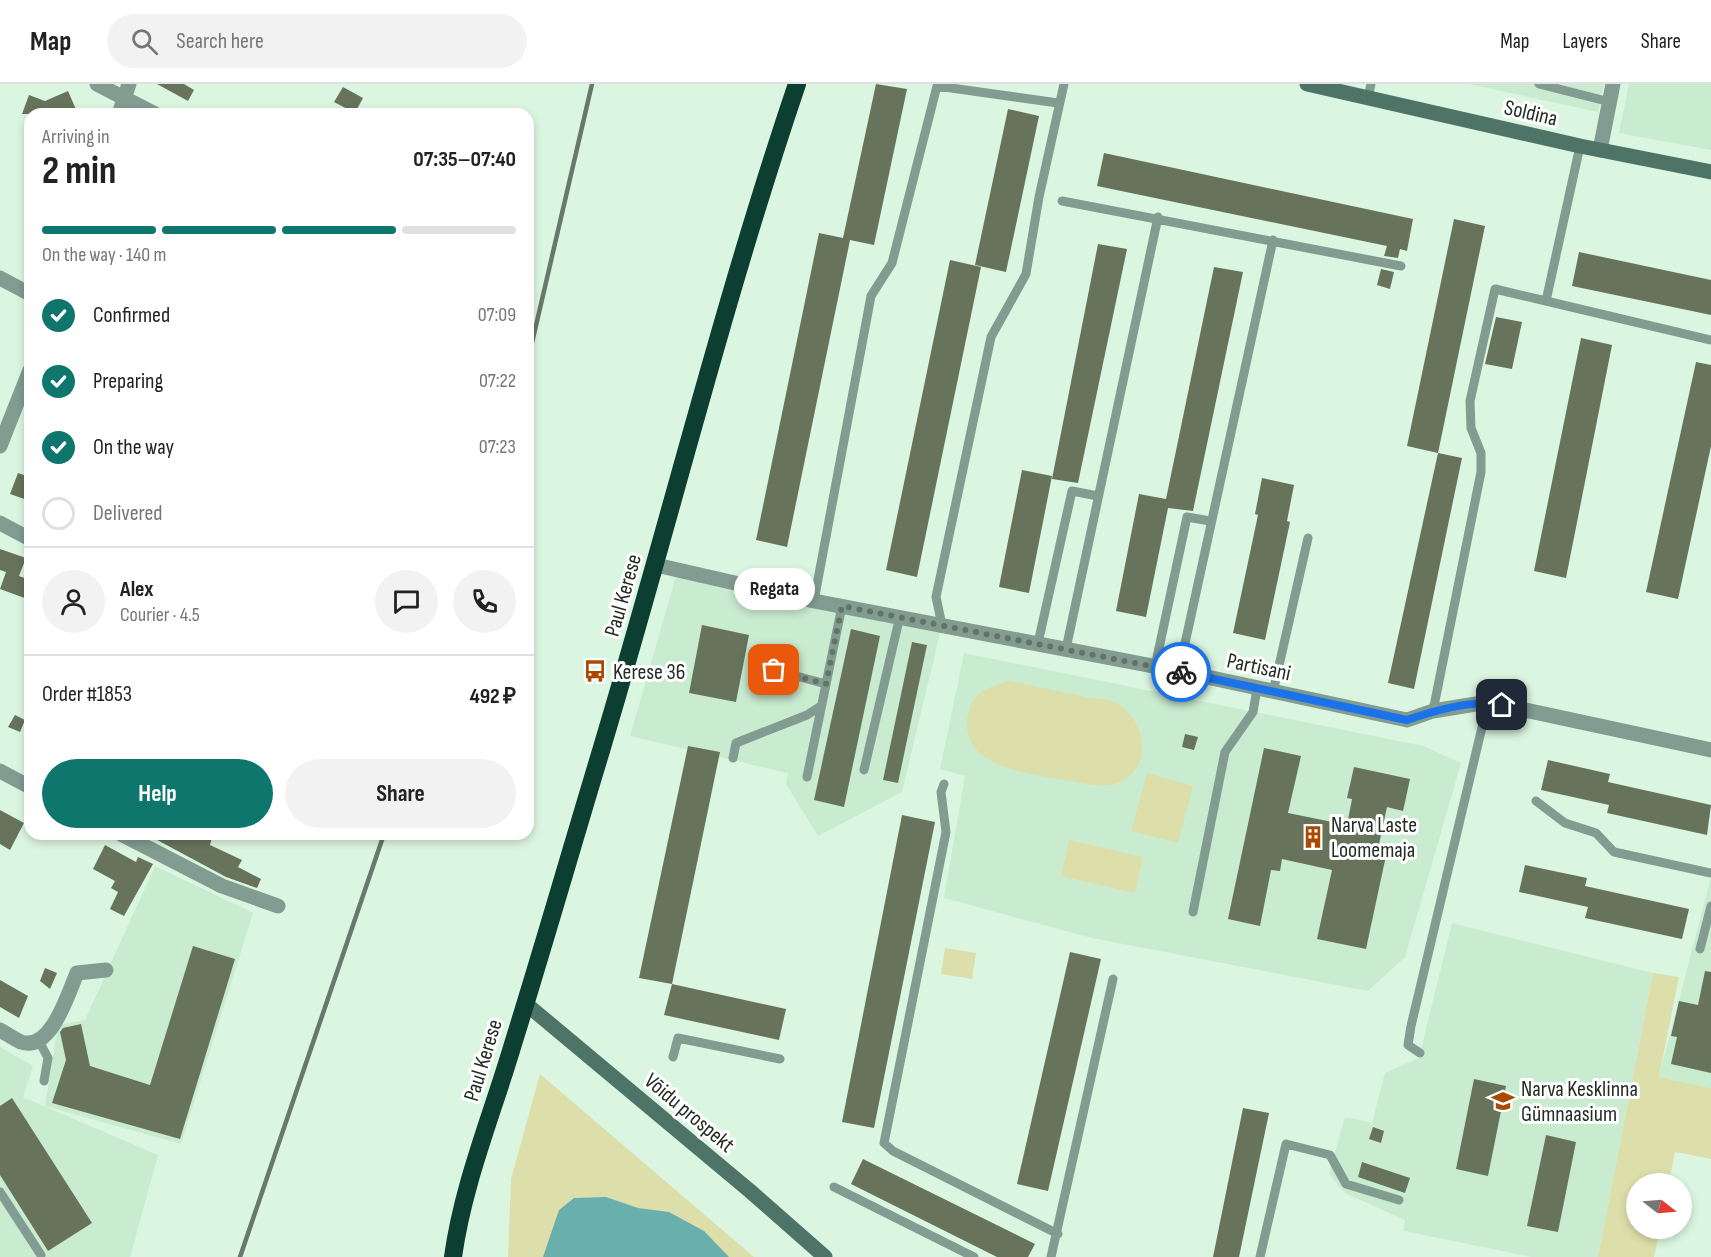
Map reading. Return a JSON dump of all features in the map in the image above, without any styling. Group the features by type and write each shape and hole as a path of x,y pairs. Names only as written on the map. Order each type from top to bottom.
{"highway":[{"name":"Paul Kerese","path":"453,1257 466,1189 525,1003 656,566 714,355 770,164 797,84"}],"street":[{"path":"97,84 126,91 147,108"},
{"name":"Soldina","path":"1307,84 1369,91 1580,146 1711,172"},
{"path":"1600,150 1613,84"},
{"path":"121,108 126,91"},
{"path":"0,278 24,291"},
{"path":"0,446 24,385"},
{"path":"0,524 24,536"},
{"name":"Partisani","path":"656,566 814,601 1179,671 1407,720 1433,711 1488,702 1711,750"},
{"path":"0,771 24,784"},
{"path":"133,840 222,886 278,906"},
{"path":"0,1030 23,1043 39,1041 52,1029 77,973 106,970"},
{"name":"Võidu prospekt","path":"525,1003 750,1191 825,1257"}],"lane":[{"path":"942,625 936,597 991,337 1026,274 1058,103 1064,84"},
{"path":"1539,84 1610,102"},
{"path":"814,601 871,296 892,263 937,86 1058,103"},
{"path":"1546,301 1580,146"},
{"path":"1062,201 1158,217 1401,266"},
{"path":"1066,649 1158,217"},
{"path":"1179,671 1273,240"},
{"path":"1433,711 1481,472 1481,453 1471,428 1470,401 1495,289 1711,340"},
{"path":"1038,643 1072,491 1098,496"},
{"path":"1155,667 1187,517 1210,521"},
{"path":"1273,692 1308,538"},
{"path":"807,777 842,606"},
{"path":"864,770 900,616"},
{"path":"774,670 826,684"},
{"path":"1193,912 1225,752 1253,712 1257,689"},
{"path":"1420,1053 1408,1045 1488,702"},
{"path":"733,758 736,743 742,739 807,715 821,706"},
{"path":"944,784 940,792 946,832 884,1143 893,1151 1058,1234"},
{"path":"1536,801 1565,823 1596,833 1614,852 1711,873"},
{"path":"1700,949 1711,906"},
{"path":"1051,1257 1058,1234 1113,979"},
{"path":"673,1057 678,1038 780,1059"},
{"path":"39,1041 48,1058 44,1081"},
{"path":"1260,1257 1286,1144 1330,1155 1346,1184 1399,1200"},
{"path":"834,1187 974,1257"},
{"path":"0,1192 41,1255"}],"shaded area":[{"path":"1469,84 1604,84 1598,112"},
{"path":"1629,84 1711,84 1711,150 1619,133"},
{"path":"678,569 942,625 902,792 818,836 786,784 788,773 630,736"},
{"path":"964,653 1423,746 1461,763 1405,957 1368,991 1092,938 944,898 965,776 940,769"},
{"path":"1010,681 1117,703 1127,711 1139,731 1142,743 1138,765 1121,782 1098,785 1022,772 987,758 974,748 968,733 970,706 983,691"},
{"path":"1147,773 1193,786 1178,843 1131,831"},
{"path":"1069,840 1143,857 1135,893 1061,876"},
{"path":"155,866 253,913 181,1144 45,1106 58,1025 85,1020"},
{"path":"1711,877 1711,1088 1659,1077"},
{"name":"Narva Kesklinna Gümnaasium","path":"1452,923 1653,973 1598,1257 1532,1257 1404,1231 1405,1220 1345,1193 1329,1174 1345,1117 1370,1122 1371,1126 1385,1073 1419,1058"},
{"path":"945,948 976,953 972,979 941,974"},
{"path":"1653,973 1679,977 1659,1077 1711,1088 1711,1159 1675,1152 1671,1173 1626,1173 1626,1239 1658,1239 1654,1257 1598,1257"},
{"path":"0,1047 33,1066 23,1097 158,1155 130,1257 0,1257"},
{"path":"540,1074 754,1257 508,1257 511,1179"}],"water":[{"path":"606,1197 638,1208 669,1212 704,1231 729,1257 543,1257 559,1210 574,1198"}],"building":[{"path":"157,84 184,84 194,90 188,101"},
{"path":"876,84 907,89 874,245 850,240 787,547 756,540 819,233 843,238"},
{"path":"343,87 363,98 358,108 345,108 334,102"},
{"path":"68,91 75,108 24,108 29,95 45,101"},
{"path":"1008,109 1039,116 1006,272 975,265"},
{"path":"1104,153 1413,219 1407,251 1400,249 1398,258 1384,256 1387,246 1097,186"},
{"path":"1454,219 1485,226 1438,453 1407,446"},
{"path":"1098,244 1127,249 1078,483 1052,479"},
{"path":"1579,252 1711,280 1711,315 1572,286"},
{"path":"950,260 981,267 917,577 886,570"},
{"path":"1214,267 1243,272 1193,511 1168,508 1146,617 1116,611 1139,494 1166,499"},
{"path":"1381,269 1394,272 1390,289 1377,285"},
{"path":"1496,317 1522,322 1512,369 1485,364"},
{"path":"1581,338 1612,345 1566,578 1534,571"},
{"path":"1696,362 1711,365 1711,446 1678,599 1646,592"},
{"path":"1438,453 1462,458 1414,689 1388,683"},
{"path":"1022,470 1052,476 1029,593 999,587"},
{"path":"18,473 24,475 24,499 10,494"},
{"path":"1262,478 1294,485 1287,521 1290,522 1265,640 1233,633 1258,515 1255,514"},
{"path":"0,549 24,557 19,576 24,578 24,598 0,589 6,572 0,570"},
{"path":"702,625 749,635 736,702 689,693"},
{"path":"851,629 880,636 844,807 814,800"},
{"path":"912,642 927,645 898,783 883,780"},
{"path":"15,715 24,720 20,732 8,727"},
{"path":"1185,734 1198,737 1194,750 1182,747"},
{"path":"688,746 720,752 672,984 639,978"},
{"name":"Narva Laste Loomemaja","path":"1264,748 1301,756 1288,813 1347,825 1352,799 1347,798 1354,767 1410,779 1403,811 1387,807 1378,849 1387,851 1366,949 1317,939 1332,870 1282,859 1280,871 1271,870 1260,926 1228,919"},
{"path":"1548,760 1610,774 1608,782 1711,805 1707,835 1607,813 1609,805 1541,790"},
{"path":"0,810 24,823 10,850 0,844"},
{"path":"902,815 935,822 874,1128 842,1122"},
{"path":"157,840 211,840 210,845 242,860 238,867 261,879 257,888 226,877"},
{"path":"105,845 136,862 138,857 153,864 124,916 110,909 118,892 111,888 115,881 93,869"},
{"path":"1525,865 1587,878 1585,886 1689,909 1682,939 1585,918 1588,907 1519,892"},
{"path":"193,946 235,959 180,1139 52,1103 66,1060 60,1032 63,1028 81,1024 90,1066 150,1085"},
{"path":"1070,952 1101,959 1048,1191 1017,1184"},
{"path":"45,968 57,973 50,989 40,981"},
{"path":"1705,971 1711,972 1711,1073 1671,1064 1677,1037 1671,1036 1679,1001 1698,1005"},
{"path":"0,980 28,996 19,1018 0,1007"},
{"path":"672,984 786,1009 779,1040 664,1015"},
{"path":"1474,1079 1506,1086 1488,1176 1456,1169"},
{"path":"12,1098 92,1223 48,1251 0,1175 0,1106"},
{"path":"1243,1108 1269,1113 1239,1257 1213,1257"},
{"path":"1373,1127 1384,1131 1381,1143 1369,1139"},
{"path":"1546,1135 1576,1142 1558,1232 1527,1226"},
{"path":"863,1159 1035,1244 1028,1257 997,1257 851,1184"},
{"path":"1362,1162 1410,1178 1405,1193 1358,1177"}],"railway":[{"path":"534,334 592,84"},
{"path":"240,1257 382,840"}],"way so far":[{"path":"774,670 826,684 842,606 1181,672"}],"place":[{"name":"Regata","path":"774,670"},
{"name":"Kerese 36","path":"595,671"},
{"name":"Narva Laste Loomemaja","path":"1313,837"},
{"name":"Narva Kesklinna Gümnaasium","path":"1503,1101"}],"route":[{"path":"1181,672 1407,720 1433,711 1488,702 1502,705"}]}
